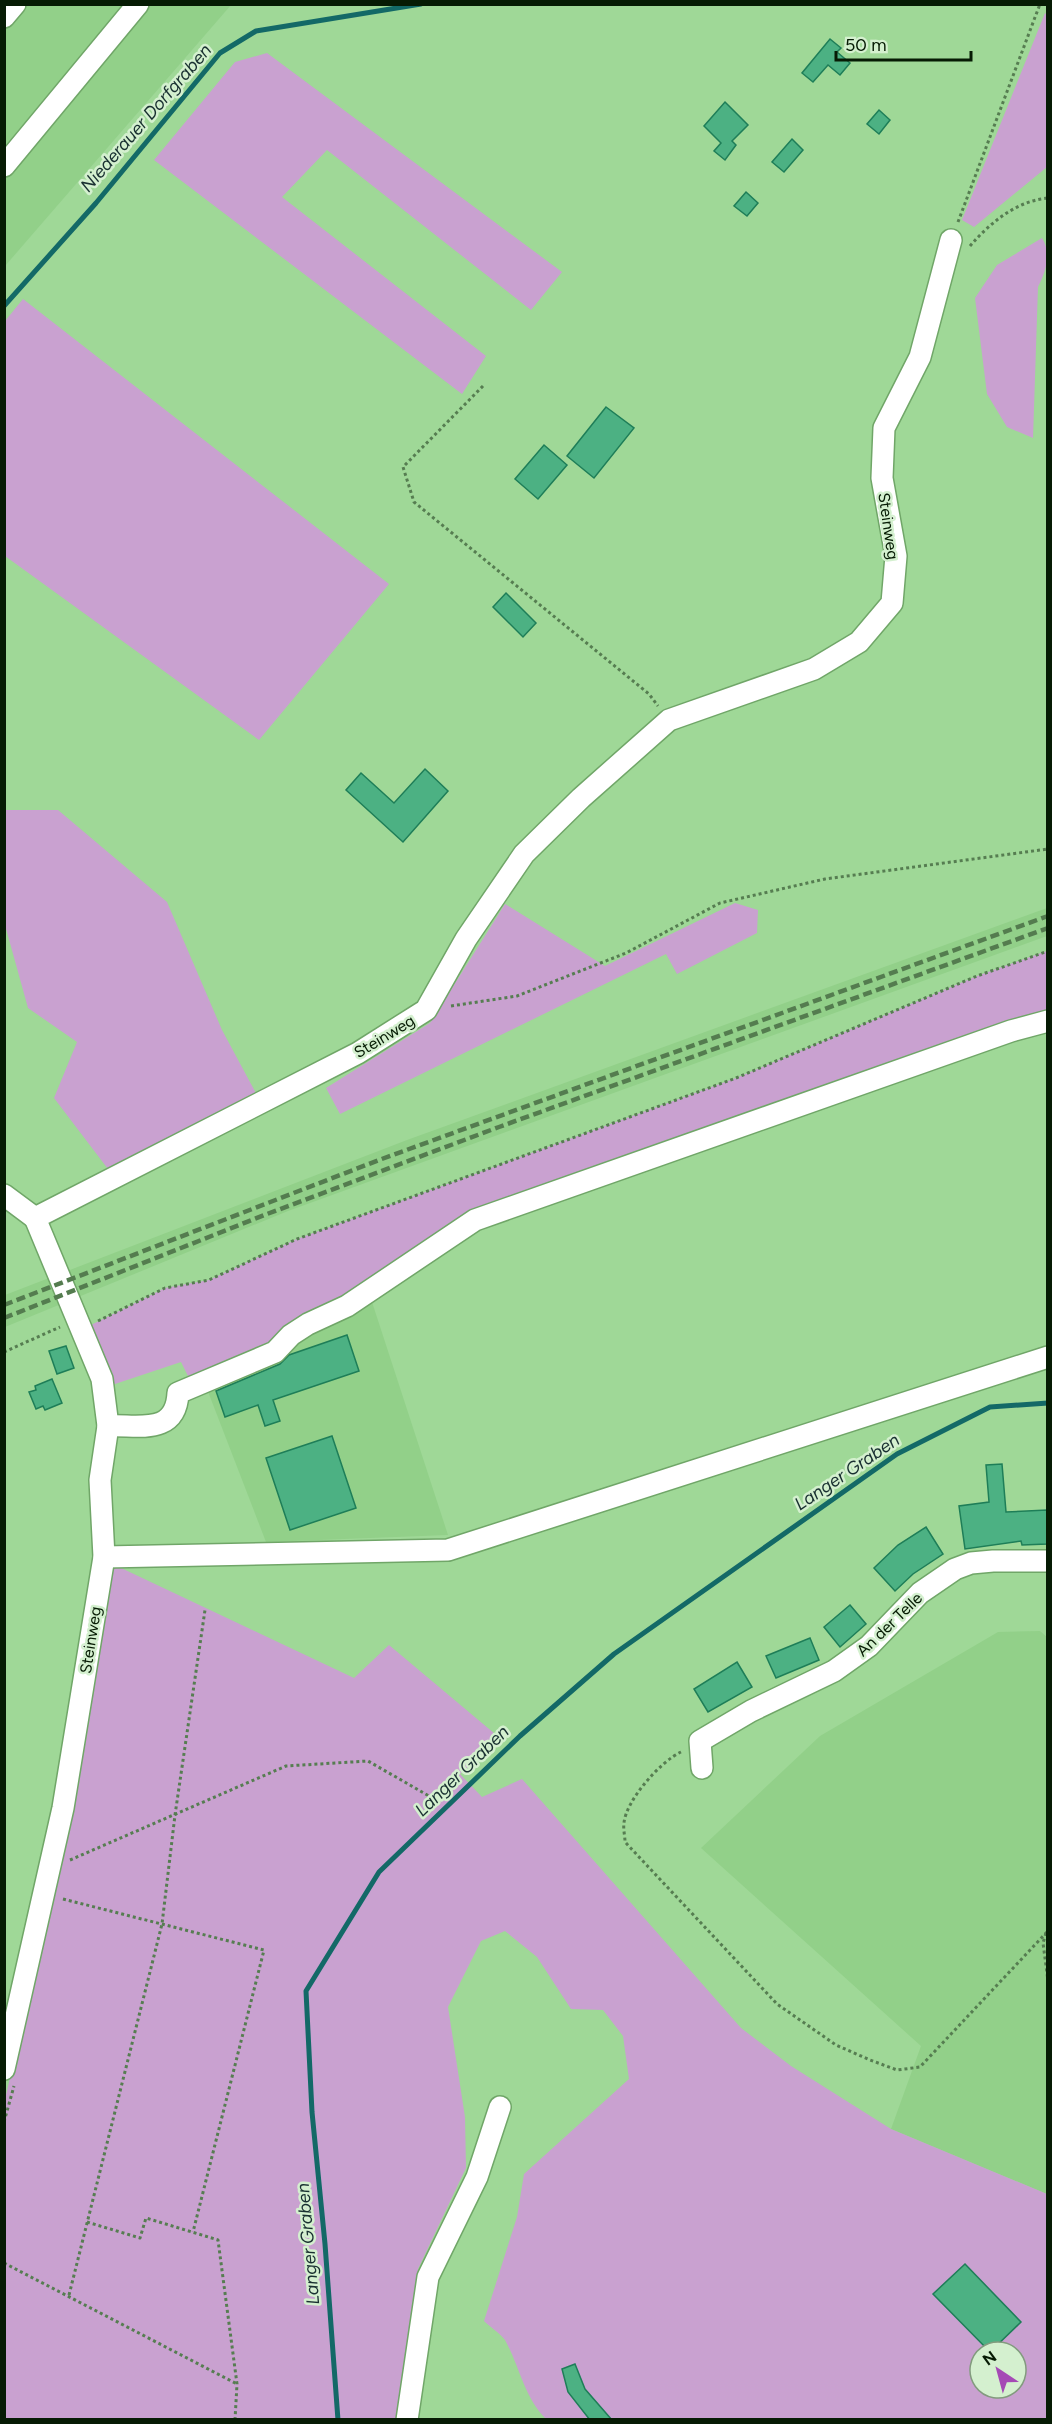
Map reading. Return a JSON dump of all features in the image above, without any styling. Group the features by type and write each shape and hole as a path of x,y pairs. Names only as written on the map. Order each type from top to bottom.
{"street":[{"path":"4,17 15,4"},
{"path":"4,166 138,4"},
{"name":"Steinweg","path":"4,2069 63,1808 104,1557 100,1480 108,1426 102,1379 35,1218 358,1053 426,1010 466,939 524,854 581,798 669,720 814,669 859,642 892,603 896,556 882,478 884,428 920,357 957,247"},
{"path":"108,1426 144,1429 169,1418 177,1404 178,1393 275,1352 299,1330 347,1306 475,1220 776,1112 1047,1021"},
{"path":"4,1195 35,1218"},
{"path":"104,1557 448,1550 1047,1357"},
{"name":"An der Telle","path":"700,1741 751,1711 834,1671 869,1646 920,1593 955,1569 971,1563 993,1561 1047,1561"},
{"path":"700,1741 702,1768"},
{"path":"406,2420 428,2277 477,2177 500,2107"}],"path":[{"path":"957,247 1040,4"},
{"path":"957,247 982,233 1005,214 1034,199 1047,198"},
{"path":"483,386 403,467 414,502 649,694 669,720"},
{"path":"426,1010 517,996 626,952 720,903 825,879 1047,849"},
{"path":"4,1352 78,1325 165,1288 209,1280 297,1239 736,1078 977,976 1047,951"},
{"path":"69,2295 162,1924 175,1815 205,1610"},
{"path":"700,1741 670,1757 648,1781 629,1808 624,1822 625,1842 777,2004 836,2045 897,2070 920,2067 1047,1931"},
{"path":"50,1869 286,1766 368,1761 429,1796"},
{"path":"44,1894 264,1950 193,2232"},
{"path":"1047,1931 1043,1943 1047,1981"},
{"path":"87,2222 140,2238 146,2218 218,2240 237,2385 235,2420"},
{"path":"4,2263 69,2295 237,2385"}],"shaded area":[{"path":"5,5 231,5 5,266"},
{"path":"1045,13 1048,16 1047,167 974,227 962,220"},
{"path":"267,53 562,272 531,310 327,150 282,197 486,356 462,394 154,160 235,62"},
{"path":"1042,238 1047,256 1038,287 1033,438 1007,427 987,394 975,298 997,265"},
{"path":"23,299 389,584 259,740 5,556 5,321"},
{"path":"4,810 58,810 167,902 222,1030 257,1095 108,1169 54,1098 77,1042 28,1008 5,925"},
{"path":"735,903 758,910 757,933 677,974 666,954 340,1114 326,1088 430,1023 505,904 605,966"},
{"path":"1047,908 1047,936 288,1211 5,1327 5,1295 407,1140"},
{"path":"1047,951 1047,1015 473,1217 378,1281 276,1337 257,1352 190,1380 181,1362 103,1388 81,1330 165,1288 209,1280 297,1239 736,1078 977,976"},
{"path":"372,1302 448,1535 266,1542 207,1389"},
{"path":"111,1567 119,1567 354,1678 389,1645 501,1739 460,1774 482,1797 522,1779 741,2028 791,2066 891,2129 1047,2194 1047,2419 546,2419 532,2401 505,2340 484,2321 517,2217 524,2174 629,2079 623,2036 603,2010 571,2009 537,1957 505,1931 481,1941 448,2007 465,2117 466,2168 418,2269 398,2419 5,2420 5,2099 26,2011"},
{"path":"1040,1631 1047,1637 1047,2194 891,2129 921,2046 701,1848 820,1736 998,1632"}],"building":[{"path":"830,39 841,48 837,52 850,63 840,75 828,65 813,82 802,73"},
{"path":"725,102 748,125 732,141 736,145 725,160 714,151 721,143 704,126"},
{"path":"879,110 890,120 879,134 867,124"},
{"path":"792,139 803,150 784,172 772,162"},
{"path":"746,192 758,203 747,216 734,206"},
{"path":"606,407 634,428 594,478 567,456"},
{"path":"544,445 567,465 538,499 515,479"},
{"path":"506,593 536,623 523,637 493,607"},
{"path":"425,769 448,791 403,842 346,790 361,773 394,803"},
{"path":"347,1335 359,1371 273,1400 280,1421 265,1426 258,1405 225,1417 216,1391 280,1364 289,1355"},
{"path":"66,1346 74,1368 57,1374 49,1351"},
{"path":"52,1379 62,1403 45,1410 43,1406 36,1409 29,1392 36,1390 35,1386"},
{"path":"332,1436 356,1508 290,1530 266,1458"},
{"path":"1002,1464 1006,1512 1047,1510 1047,1544 1022,1545 1021,1541 965,1549 959,1506 989,1502 986,1465"},
{"path":"926,1527 943,1554 913,1574 895,1591 874,1568 898,1545"},
{"path":"850,1605 866,1624 840,1647 824,1627"},
{"path":"810,1638 819,1660 776,1678 766,1656"},
{"path":"737,1662 752,1687 708,1712 694,1689"},
{"path":"965,2264 1021,2322 1002,2340 978,2340 933,2294"},
{"path":"575,2364 585,2389 612,2420 590,2420 568,2392 562,2369"}],"waterway":[{"name":"Niederauer Dorfgraben","path":"4,306 96,203 220,53 256,31 421,4"},
{"name":"Langer Graben","path":"338,2420 325,2244 312,2112 306,1991 379,1872 520,1736 614,1654 897,1454 990,1407 1048,1403"}],"railway":[{"path":"4,1305 379,1160 1048,916"},
{"path":"4,1318 267,1214 499,1127 1048,928"}]}
